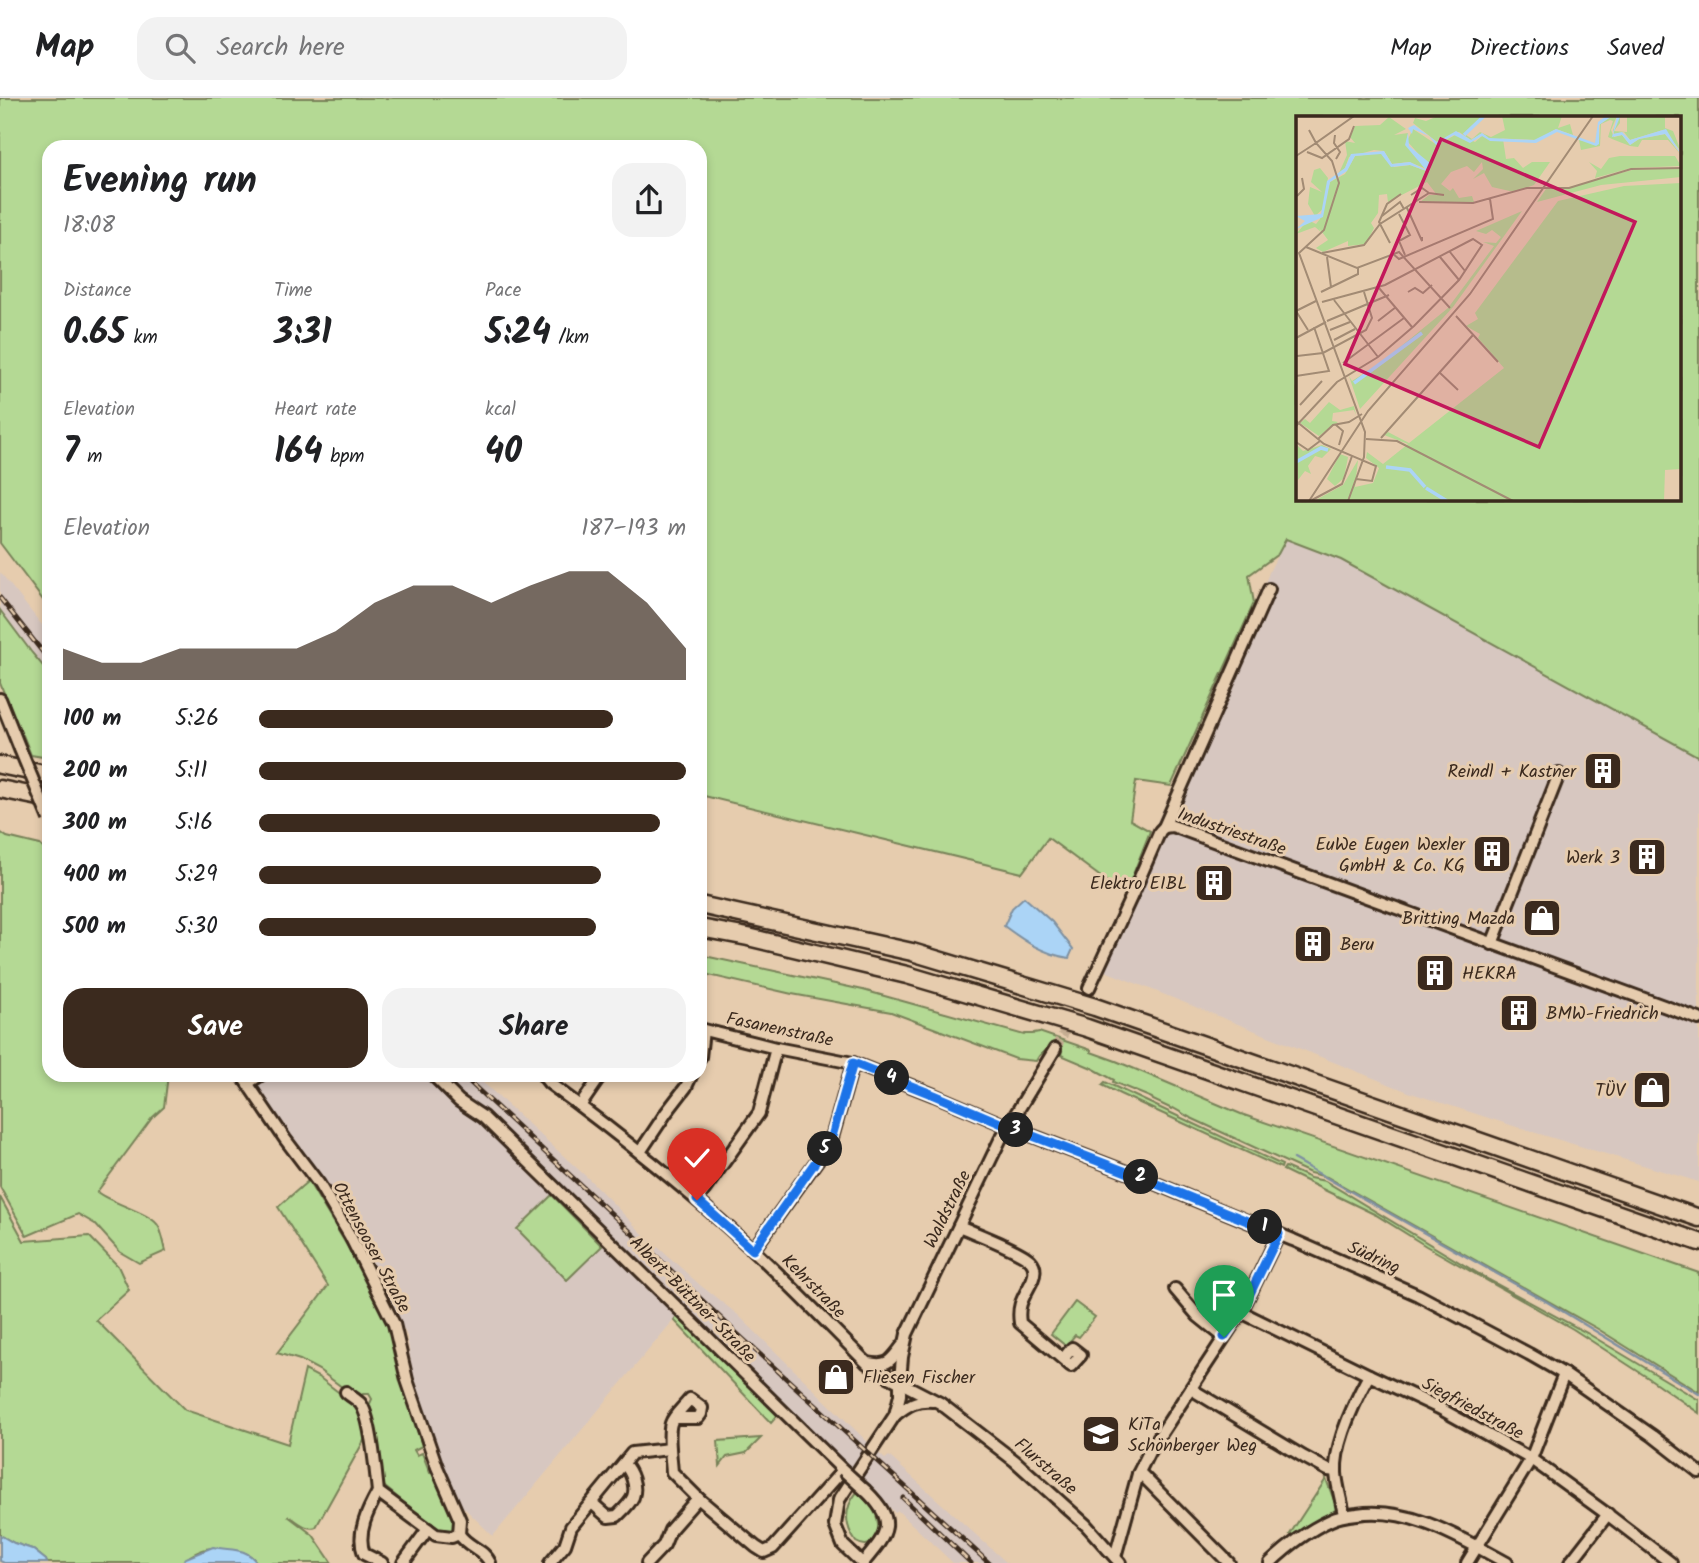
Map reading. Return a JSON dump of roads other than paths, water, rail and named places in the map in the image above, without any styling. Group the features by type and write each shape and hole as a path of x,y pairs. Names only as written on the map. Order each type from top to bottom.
{"highway":[{"path":"0,765 42,774"},
{"path":"0,789 42,798"},
{"path":"707,906 912,953 1095,1007 1699,1219"},
{"path":"707,929 907,975 1087,1028 1699,1242"}],"street":[{"name":"Industriestraße","path":"1164,827 1269,589"},
{"path":"0,699 42,802"},
{"path":"1492,944 1559,774"},
{"name":"Industriestraße","path":"1164,827 1178,828 1699,1019"},
{"path":"1089,988 1164,827"},
{"name":"Fasanenstraße","path":"707,1031 853,1063 1007,1126"},
{"path":"697,1200 759,1113 776,1048"},
{"name":"Waldstraße","path":"895,1415 900,1395 904,1343 922,1301 1007,1126 1055,1049"},
{"path":"753,1250 831,1140 853,1063"},
{"name":"Ottensooser Straße","path":"247,1082 319,1184 350,1236 394,1324 407,1380 437,1468 460,1520 459,1534"},
{"name":"Albert-Büttner-Straße","path":"440,1082 459,1101 483,1117 878,1502 887,1520 885,1533 881,1542 862,1563"},
{"name":"Kehrstraße","path":"548,1082 640,1152 697,1200 753,1250 867,1363 900,1381"},
{"path":"580,1106 596,1082"},
{"path":"640,1152 688,1082"},
{"name":"Südring","path":"1007,1126 1279,1234 1418,1295 1564,1374 1674,1451 1699,1472"},
{"path":"959,1226 1022,1254 1032,1262 1034,1276 1018,1310 1020,1323 1063,1359"},
{"path":"1118,1560 1138,1474 1149,1452 1241,1312 1279,1234"},
{"path":"1175,1290 1198,1316 1224,1337"},
{"name":"Siegfriedstraße","path":"1241,1312 1439,1408 1531,1459 1671,1563"},
{"path":"867,1363 881,1365 889,1362 904,1343"},
{"path":"1467,1563 1531,1459 1564,1374"},
{"path":"1344,1516 1336,1471 1349,1415 1369,1375"},
{"name":"Flurstraße","path":"900,1381 940,1403 1015,1461 1086,1525 1118,1560"},
{"path":"1191,1389 1304,1457 1328,1470 1336,1471"},
{"path":"346,1392 361,1404 368,1419 375,1458 378,1492 367,1512 361,1547 364,1554 382,1563"},
{"path":"862,1563 843,1545 835,1525 839,1500 895,1415 907,1405 919,1400 940,1403"},
{"path":"674,1418 668,1427 672,1472 698,1498 764,1552 773,1548 843,1470"},
{"path":"550,1563 565,1545 571,1527 632,1453 670,1448"},
{"path":"592,1503 608,1517 617,1516 633,1497 631,1470 624,1464"},
{"path":"1138,1474 1229,1563"},
{"path":"378,1492 436,1535 452,1537 459,1534 463,1540 486,1555 490,1563"},
{"path":"647,1563 664,1545 670,1530 698,1498"},
{"path":"1270,1563 1301,1538 1332,1519 1371,1512 1409,1516 1507,1563"},
{"path":"1570,1563 1608,1514"},
{"path":"403,1563 428,1529"}],"water":[{"path":"1024,897 1052,922 1073,949 1069,958 1034,946 1004,926 1012,908"},
{"path":"0,1535 32,1549 47,1563 0,1561"},
{"path":"213,1547 243,1552 257,1563 182,1563 186,1558"}],"waterway":[{"path":"1293,1159 1549,1303 1699,1394"}],"tunnel":[{"path":"1055,1049 1089,988"}],"railway":[{"path":"0,598 42,651"},
{"path":"470,1082 732,1329 989,1563"},
{"path":"903,1498 971,1563"}],"place":[{"name":"Reindl + Kastner","path":"1603,771"},
{"name":"EuWe Eugen Wexler GmbH & Co. KG","path":"1492,854"},
{"name":"Werk 3","path":"1647,857"},
{"name":"Elektro EIBL","path":"1214,883"},
{"name":"Britting Mazda","path":"1542,918"},
{"name":"Beru","path":"1313,944"},
{"name":"HEKRA","path":"1435,973"},
{"name":"BMW-Friedrich","path":"1519,1013"},
{"name":"TÜV","path":"1652,1090"},
{"name":"Fliesen Fischer","path":"836,1377"},
{"name":"KiTa Schönberger Weg","path":"1101,1434"}]}
